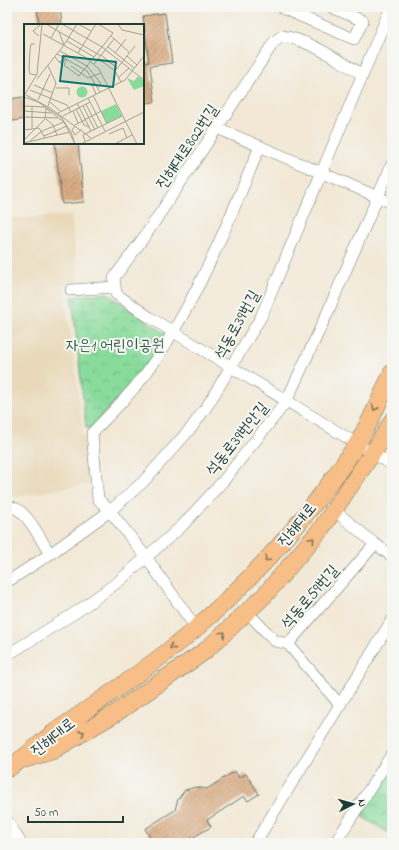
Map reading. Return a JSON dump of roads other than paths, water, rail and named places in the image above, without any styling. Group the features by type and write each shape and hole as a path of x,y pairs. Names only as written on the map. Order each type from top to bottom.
{"main road":[{"name":"진해대로","path":"14,764 44,738 108,696 196,628 242,585 278,547 307,512 358,443 392,373"},
{"name":"진해대로","path":"14,764 52,751 116,713 205,651 269,591 321,529 373,453 392,421"}],"street":[{"path":"285,7 284,9 354,39 363,21 331,7"},
{"name":"석동로39번길","path":"7,582 50,554 110,511 143,482 192,427 209,403 261,317 391,7"},
{"name":"진해대로802번길","path":"114,287 114,278 147,233 274,42 282,36 293,38 316,48 362,74"},
{"path":"217,128 392,203"},
{"path":"196,628 146,557 110,511 98,499 92,433 146,373 173,333 219,241 260,146"},
{"name":"석동로39번안길","path":"7,652 12,652 78,611 119,581 182,526 219,486 286,402 392,164"},
{"path":"71,290 114,287 116,294 173,333 286,402 358,443 392,465"},
{"path":"7,507 11,506 24,512 50,554"},
{"path":"334,510 392,556"},
{"name":"석동로59번길","path":"340,705 288,644 375,544"},
{"path":"247,612 275,642 288,644"},
{"path":"255,843 392,620"},
{"path":"335,843 388,768 392,754"},
{"path":"7,821 19,842"}],"park label":[{"name":"자은1 어린이공원","path":"115,344"}]}
